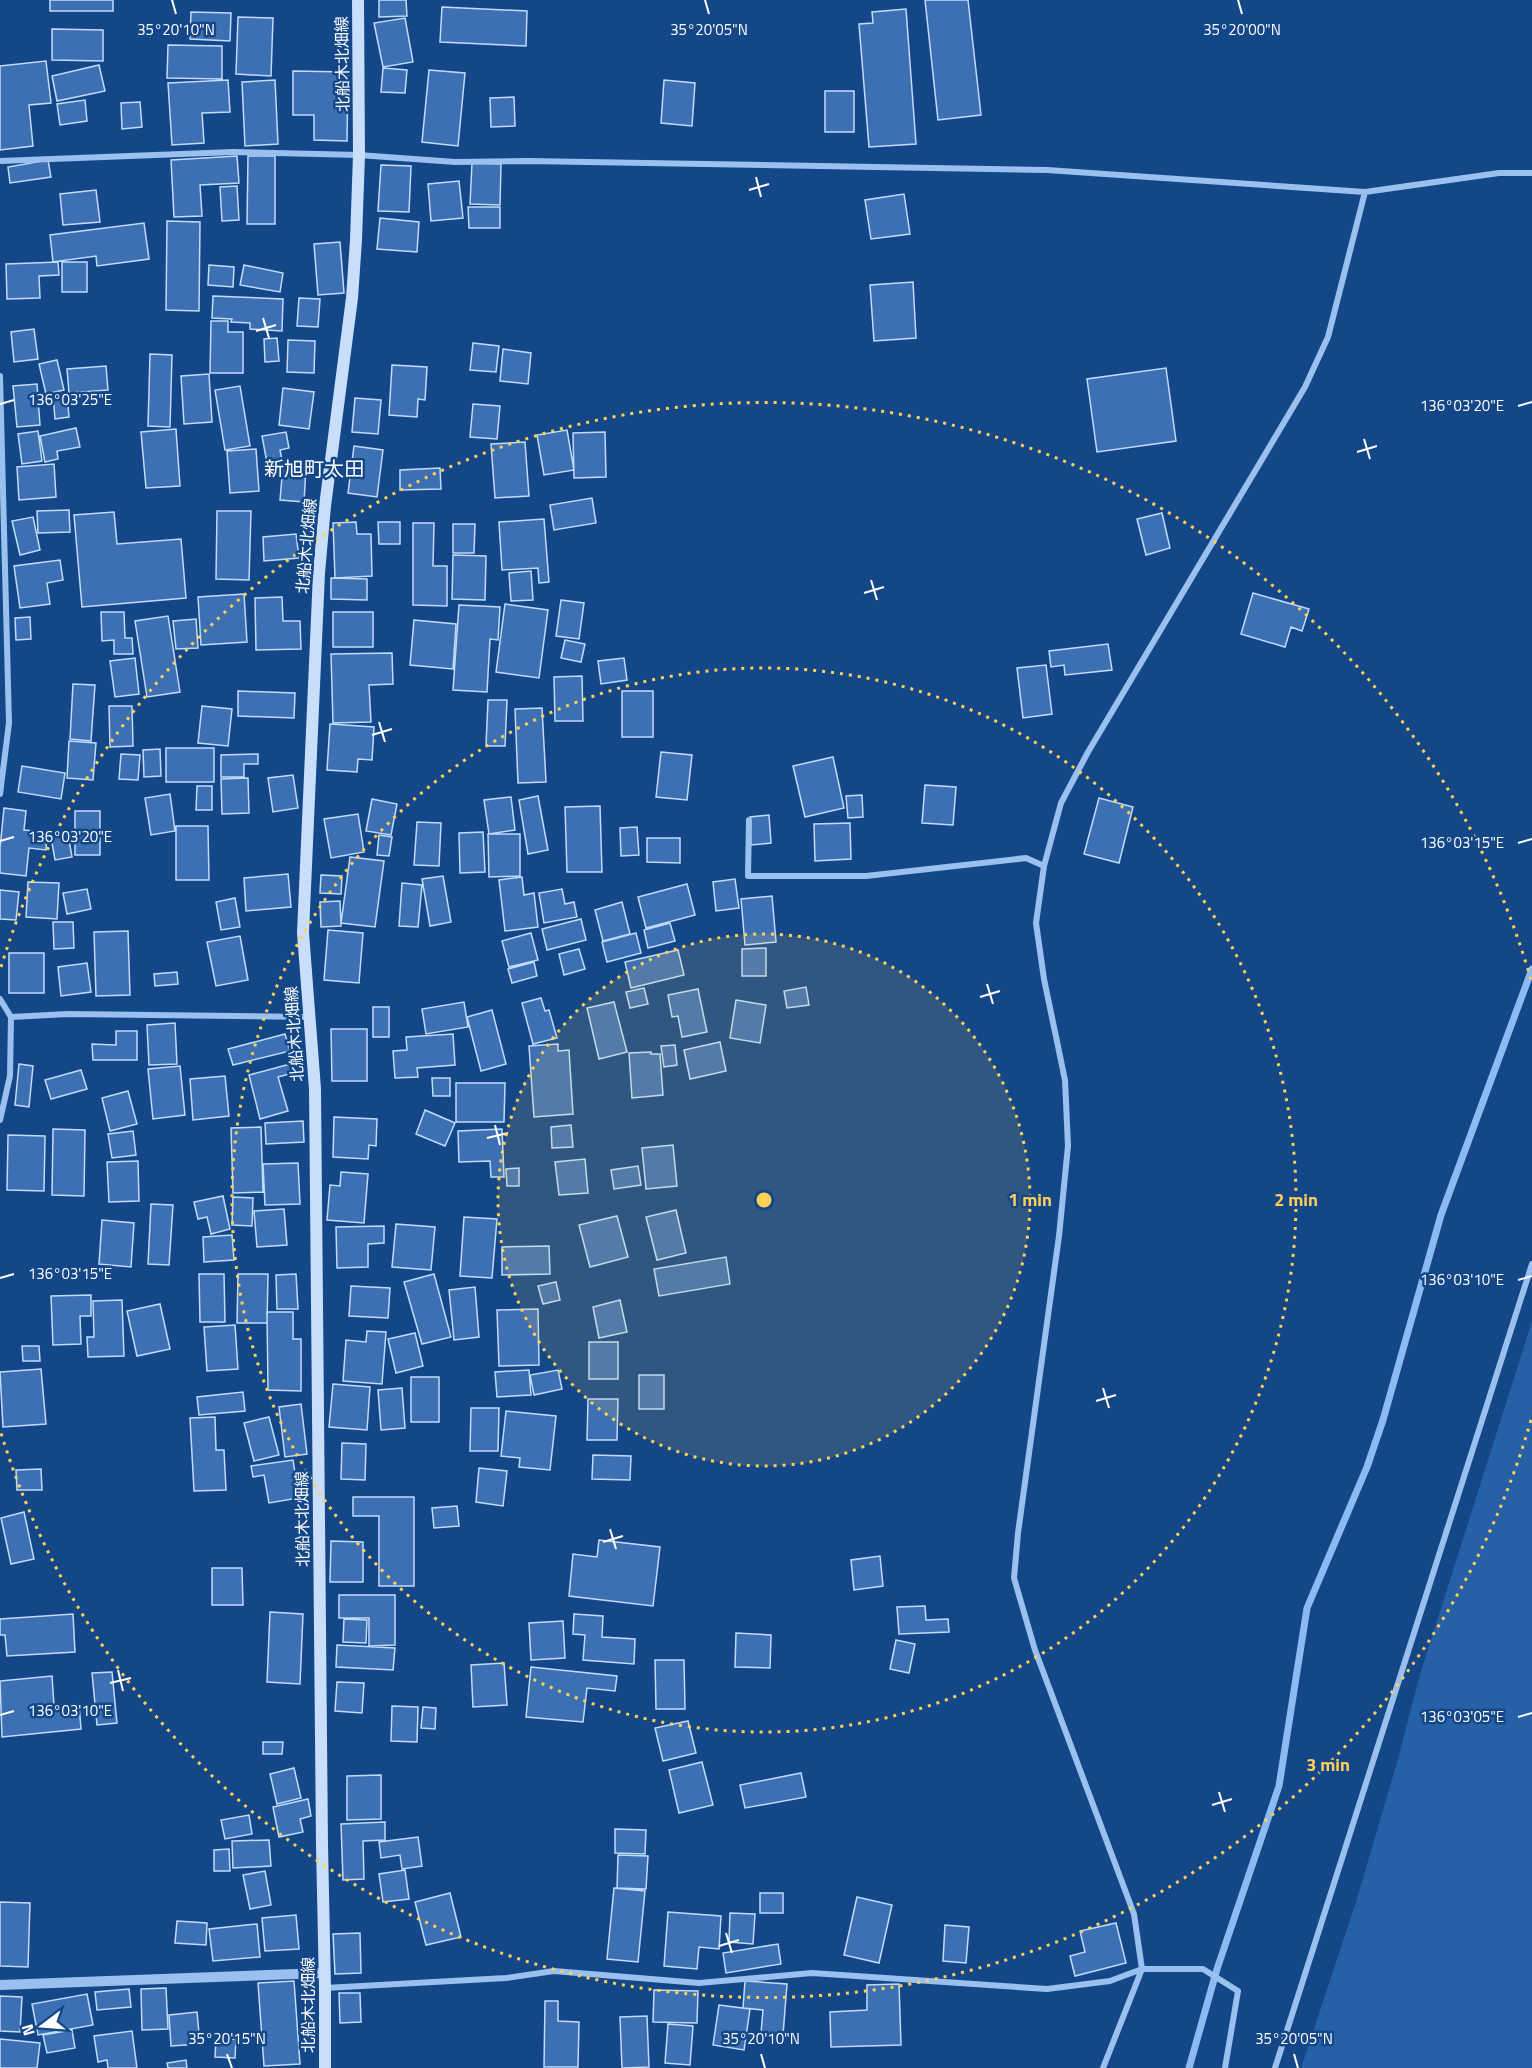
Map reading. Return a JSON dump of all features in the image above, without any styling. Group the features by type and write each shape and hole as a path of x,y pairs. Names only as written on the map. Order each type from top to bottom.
{"main road":[{"name":"北船木北畑線","path":"325,2068 315,1089 303,933 319,573 325,506 352,298 359,155 358,0"}],"street":[{"path":"0,161 233,152 359,155 455,162 528,161 1047,170 1365,192 1499,173 1532,174"},
{"path":"1103,2068 1142,1969 1134,1914 1035,1650 1014,1578 1018,1533 1059,1236 1068,1146 1065,1080 1044,979 1036,923 1044,866 1060,803 1082,762 1305,387 1328,337 1365,192"},
{"path":"0,376 9,723 0,794"},
{"path":"749,820 748,876 867,876 1026,858 1044,866"},
{"path":"0,999 11,1017 10,1076 0,1120"},
{"path":"11,1017 68,1014 309,1017"},
{"path":"1275,2068 1532,1264"},
{"path":"325,1988 506,1978 554,1971 699,1983 812,1973 1047,1989 1110,1981 1142,1969 1203,1969 1238,1991 1225,2068"},
{"path":"0,1985 324,1973"}],"shaded area":[{"path":"1532,1321 1532,2068 1301,2068 1356,1902 1419,1678"}],"building":[{"path":"50,0 113,0 113,11 50,11"},
{"path":"379,0 406,0 407,16 379,17"},
{"path":"925,0 968,0 981,115 938,120"},
{"path":"442,7 527,11 526,46 440,42"},
{"path":"906,9 916,144 869,147 859,24 873,23 872,12"},
{"path":"191,12 231,13 230,41 190,39"},
{"path":"238,17 273,18 271,76 236,74"},
{"path":"405,18 413,62 383,67 374,23"},
{"path":"52,29 103,30 103,61 52,60"},
{"path":"168,45 222,46 222,79 167,78"},
{"path":"46,61 51,103 29,105 33,146 0,150 0,66"},
{"path":"99,65 105,91 57,101 52,76"},
{"path":"383,68 407,70 405,93 381,92"},
{"path":"429,70 465,73 458,146 422,142"},
{"path":"293,71 348,72 347,141 314,140 314,115 293,115"},
{"path":"228,80 230,112 202,113 204,143 172,145 168,83"},
{"path":"275,80 278,144 245,146 242,82"},
{"path":"664,80 695,83 692,126 661,123"},
{"path":"825,91 854,91 854,132 825,132"},
{"path":"514,97 515,126 491,127 490,98"},
{"path":"85,100 87,121 60,125 57,104"},
{"path":"140,102 142,127 122,129 121,103"},
{"path":"237,156 239,183 200,185 202,216 174,217 171,160"},
{"path":"248,156 275,156 275,224 247,224"},
{"path":"48,160 51,177 10,183 8,167"},
{"path":"472,163 501,164 500,205 470,204"},
{"path":"381,165 411,166 409,212 378,211"},
{"path":"459,181 463,218 431,221 428,184"},
{"path":"237,186 239,220 222,221 220,187"},
{"path":"96,190 100,222 63,225 60,194"},
{"path":"904,194 910,234 871,239 865,200"},
{"path":"468,207 500,207 500,228 469,228"},
{"path":"380,218 419,222 417,252 377,249"},
{"path":"167,221 200,222 199,311 166,310"},
{"path":"144,223 149,259 97,266 96,256 53,262 50,235"},
{"path":"340,242 344,293 318,295 314,244"},
{"path":"58,262 59,275 39,276 40,298 7,299 6,264"},
{"path":"62,262 87,262 87,292 62,292"},
{"path":"209,265 234,267 233,287 208,285"},
{"path":"244,265 283,273 280,292 240,285"},
{"path":"913,282 916,338 874,341 870,285"},
{"path":"213,296 283,299 282,331 250,329 250,323 212,318"},
{"path":"299,298 320,299 318,327 297,326"},
{"path":"211,321 228,321 228,332 243,332 243,373 210,373"},
{"path":"34,329 38,359 14,362 11,332"},
{"path":"277,338 279,361 265,362 264,339"},
{"path":"288,340 315,341 314,373 287,372"},
{"path":"473,343 499,346 496,372 470,370"},
{"path":"503,349 531,353 528,384 500,381"},
{"path":"150,354 172,355 170,427 148,426"},
{"path":"57,360 64,390 46,394 39,364"},
{"path":"392,365 427,367 425,400 418,399 417,417 389,415"},
{"path":"106,366 108,390 69,393 67,369"},
{"path":"1166,368 1176,441 1097,452 1087,379"},
{"path":"209,374 212,422 184,424 181,376"},
{"path":"37,384 40,425 17,427 13,386"},
{"path":"240,386 250,446 225,450 215,390"},
{"path":"283,388 314,392 309,429 279,425"},
{"path":"67,394 69,417 55,419 53,395"},
{"path":"355,398 381,400 378,434 352,432"},
{"path":"473,404 500,406 497,439 470,437"},
{"path":"76,428 80,447 57,451 58,459 45,462 40,436"},
{"path":"176,429 180,486 146,488 141,432"},
{"path":"567,430 574,470 544,475 537,435"},
{"path":"38,431 42,461 22,464 18,434"},
{"path":"286,432 289,448 280,450 283,465 268,468 262,436"},
{"path":"605,432 606,477 574,478 573,433"},
{"path":"525,442 529,496 495,498 491,444"},
{"path":"354,446 383,450 377,497 348,493"},
{"path":"256,449 259,491 230,493 227,451"},
{"path":"54,464 56,497 19,500 17,467"},
{"path":"283,465 306,467 304,502 280,500"},
{"path":"440,468 441,489 400,490 400,470"},
{"path":"592,498 596,523 554,530 550,505"},
{"path":"69,510 70,532 38,533 37,511"},
{"path":"217,511 251,511 249,580 216,579"},
{"path":"114,512 117,544 181,539 186,598 82,607 74,515"},
{"path":"1162,513 1170,548 1146,555 1137,519"},
{"path":"33,517 40,550 20,555 12,521"},
{"path":"544,519 549,582 539,583 538,568 502,570 499,522"},
{"path":"356,522 357,534 371,534 372,576 335,578 333,523"},
{"path":"378,522 400,522 400,544 379,544"},
{"path":"413,523 434,523 433,566 447,566 447,606 413,605"},
{"path":"453,524 475,524 474,553 453,553"},
{"path":"296,534 299,558 264,561 263,537"},
{"path":"453,555 486,556 485,600 452,599"},
{"path":"60,560 63,580 47,583 50,604 20,608 14,566"},
{"path":"531,571 533,600 511,601 509,573"},
{"path":"331,578 367,579 367,600 331,599"},
{"path":"1253,593 1309,609 1302,631 1291,627 1285,647 1241,634"},
{"path":"244,594 247,642 201,645 198,597"},
{"path":"282,597 283,621 300,621 301,649 256,650 255,598"},
{"path":"561,600 584,603 579,639 556,636"},
{"path":"505,604 548,610 539,678 496,672"},
{"path":"459,605 500,607 498,640 490,639 487,692 453,690"},
{"path":"101,612 124,612 125,638 132,638 133,654 114,654 114,640 102,641"},
{"path":"333,612 373,612 373,647 333,647"},
{"path":"168,616 180,692 147,697 135,621"},
{"path":"30,617 31,639 16,640 15,618"},
{"path":"196,619 198,648 176,649 173,621"},
{"path":"414,620 456,624 453,669 410,665"},
{"path":"565,640 585,644 581,662 561,658"},
{"path":"1108,644 1112,670 1065,675 1064,665 1051,667 1049,651"},
{"path":"392,653 393,684 369,685 371,722 333,723 331,654"},
{"path":"135,658 139,694 115,697 110,661"},
{"path":"624,658 627,680 601,684 598,661"},
{"path":"1046,665 1052,714 1023,718 1017,668"},
{"path":"582,676 583,721 555,721 554,677"},
{"path":"73,684 95,685 91,741 70,739"},
{"path":"238,691 295,693 294,718 238,716"},
{"path":"622,691 653,691 653,737 622,737"},
{"path":"488,700 507,700 505,746 486,746"},
{"path":"109,706 132,706 133,746 110,747"},
{"path":"202,706 232,709 228,746 198,743"},
{"path":"542,708 546,782 518,783 515,709"},
{"path":"330,724 374,727 372,760 358,759 357,772 327,770"},
{"path":"69,741 96,743 93,780 67,778"},
{"path":"166,748 214,748 214,782 166,782"},
{"path":"160,749 161,776 144,777 143,750"},
{"path":"661,752 692,755 687,800 656,797"},
{"path":"121,754 140,755 138,780 119,779"},
{"path":"258,754 258,764 244,764 244,777 221,777 221,755"},
{"path":"833,757 844,808 805,817 793,766"},
{"path":"22,766 65,773 61,799 18,792"},
{"path":"293,775 298,808 273,812 268,778"},
{"path":"248,778 249,813 222,814 221,779"},
{"path":"925,785 956,787 953,825 922,823"},
{"path":"197,786 212,786 212,810 196,810"},
{"path":"170,794 175,831 151,835 145,798"},
{"path":"862,795 863,817 848,818 846,796"},
{"path":"538,796 548,850 528,854 519,800"},
{"path":"511,797 515,830 489,834 484,800"},
{"path":"1099,798 1133,807 1119,863 1084,854"},
{"path":"372,799 397,804 391,835 366,831"},
{"path":"600,806 602,872 567,872 565,807"},
{"path":"4,808 26,811 24,830 47,832 46,850 29,848 26,876 0,873"},
{"path":"75,811 100,811 100,855 75,855"},
{"path":"358,814 364,852 331,858 324,819"},
{"path":"769,815 771,843 751,845 750,817"},
{"path":"417,822 441,823 439,866 414,865"},
{"path":"850,823 851,859 815,861 814,824"},
{"path":"176,826 208,826 209,880 176,880"},
{"path":"637,827 639,855 621,856 620,828"},
{"path":"483,832 485,872 460,873 459,833"},
{"path":"68,834 72,857 55,860 51,837"},
{"path":"488,834 520,834 520,876 489,877"},
{"path":"379,835 392,837 389,856 377,855"},
{"path":"647,838 680,838 680,863 647,862"},
{"path":"350,857 384,861 375,927 341,923"},
{"path":"288,874 291,907 246,911 244,878"},
{"path":"321,875 342,876 341,894 320,893"},
{"path":"443,876 451,922 430,926 422,879"},
{"path":"522,877 524,895 534,893 538,927 505,931 499,880"},
{"path":"735,879 739,908 716,911 713,882"},
{"path":"28,882 59,883 57,919 26,917"},
{"path":"402,883 422,885 418,927 399,926"},
{"path":"687,884 695,915 646,928 638,897"},
{"path":"87,889 91,909 67,914 63,893"},
{"path":"562,889 565,904 574,902 577,917 544,923 539,893"},
{"path":"0,890 19,892 16,920 0,919"},
{"path":"772,896 776,942 745,945 741,899"},
{"path":"235,898 240,927 221,930 216,902"},
{"path":"340,901 341,926 321,927 320,902"},
{"path":"622,902 630,934 603,941 595,910"},
{"path":"581,919 586,940 547,950 542,929"},
{"path":"53,922 73,922 74,948 54,949"},
{"path":"670,923 675,941 648,948 644,930"},
{"path":"328,930 363,933 359,983 324,980"},
{"path":"128,931 130,995 96,996 94,932"},
{"path":"531,933 538,960 509,967 502,941"},
{"path":"636,933 641,953 607,962 602,942"},
{"path":"240,936 248,980 216,986 207,942"},
{"path":"766,948 766,976 742,976 742,949"},
{"path":"579,949 585,969 564,975 559,954"},
{"path":"678,950 684,975 631,988 625,962"},
{"path":"9,953 44,953 44,993 9,993"},
{"path":"534,962 537,976 512,983 508,969"},
{"path":"87,963 91,992 61,996 58,967"},
{"path":"177,972 178,984 155,986 154,974"},
{"path":"806,987 809,1005 787,1008 784,991"},
{"path":"644,988 648,1004 630,1008 626,992"},
{"path":"698,989 707,1032 682,1037 678,1016 672,1017 668,995"},
{"path":"541,998 545,1011 549,1010 557,1038 533,1044 522,1003"},
{"path":"736,1000 766,1005 760,1043 730,1038"},
{"path":"464,1002 468,1027 426,1034 422,1009"},
{"path":"614,1002 627,1052 599,1059 587,1008"},
{"path":"373,1007 389,1007 389,1037 373,1037"},
{"path":"492,1010 506,1064 481,1071 467,1017"},
{"path":"175,1023 177,1064 149,1065 147,1025"},
{"path":"331,1029 367,1029 367,1081 332,1081"},
{"path":"116,1031 137,1031 137,1060 93,1060 92,1044 116,1045"},
{"path":"285,1034 290,1051 233,1065 228,1049"},
{"path":"453,1034 455,1065 417,1068 418,1077 395,1078 393,1051 407,1050 406,1037"},
{"path":"720,1042 726,1071 690,1079 684,1050"},
{"path":"558,1044 558,1051 569,1050 573,1114 534,1117 529,1046"},
{"path":"675,1045 677,1065 664,1067 661,1046"},
{"path":"651,1052 651,1054 660,1054 663,1095 632,1098 629,1053"},
{"path":"294,1063 297,1072 278,1077 288,1111 260,1119 249,1075"},
{"path":"19,1064 33,1066 29,1107 15,1105"},
{"path":"180,1066 185,1115 153,1119 148,1069"},
{"path":"81,1070 87,1089 51,1099 45,1080"},
{"path":"225,1076 229,1116 193,1120 190,1079"},
{"path":"432,1078 450,1078 450,1096 433,1096"},
{"path":"456,1083 505,1083 504,1122 456,1122"},
{"path":"128,1091 137,1124 110,1131 102,1098"},
{"path":"425,1110 455,1123 445,1146 416,1134"},
{"path":"334,1117 377,1119 376,1146 369,1145 368,1159 333,1157"},
{"path":"303,1121 304,1142 266,1144 265,1123"},
{"path":"571,1125 573,1147 552,1148 551,1127"},
{"path":"261,1127 263,1192 233,1193 231,1128"},
{"path":"53,1129 85,1130 84,1196 52,1195"},
{"path":"502,1129 504,1177 491,1177 490,1161 459,1162 458,1131"},
{"path":"133,1131 136,1155 112,1158 108,1134"},
{"path":"8,1135 45,1136 44,1191 7,1190"},
{"path":"673,1145 677,1186 646,1189 642,1148"},
{"path":"585,1159 588,1193 559,1195 555,1162"},
{"path":"138,1161 139,1201 109,1202 107,1162"},
{"path":"298,1163 300,1204 265,1205 263,1164"},
{"path":"638,1166 641,1185 614,1189 611,1170"},
{"path":"519,1168 519,1186 507,1186 506,1169"},
{"path":"341,1172 368,1174 364,1223 327,1220 330,1185 340,1186"},
{"path":"223,1196 230,1229 211,1234 207,1217 198,1219 194,1202"},
{"path":"233,1197 253,1198 252,1226 232,1225"},
{"path":"151,1204 173,1205 169,1265 148,1264"},
{"path":"284,1209 287,1245 257,1247 254,1211"},
{"path":"676,1210 686,1253 657,1260 646,1217"},
{"path":"617,1216 628,1257 590,1267 579,1225"},
{"path":"464,1217 497,1219 492,1278 460,1276"},
{"path":"102,1220 134,1223 131,1267 99,1264"},
{"path":"396,1224 435,1227 431,1270 392,1267"},
{"path":"384,1226 384,1243 368,1244 368,1267 337,1268 336,1227"},
{"path":"232,1235 234,1260 204,1262 203,1237"},
{"path":"549,1246 550,1274 502,1275 502,1247"},
{"path":"726,1257 730,1284 659,1296 654,1269"},
{"path":"199,1274 224,1274 225,1322 200,1322"},
{"path":"238,1274 268,1274 267,1323 237,1323"},
{"path":"296,1274 298,1309 277,1309 276,1275"},
{"path":"434,1274 451,1337 422,1344 404,1282"},
{"path":"556,1282 560,1300 543,1304 538,1286"},
{"path":"351,1286 390,1288 388,1318 349,1316"},
{"path":"475,1287 479,1337 454,1340 449,1290"},
{"path":"91,1295 91,1316 80,1316 81,1344 53,1345 51,1296"},
{"path":"122,1300 124,1356 88,1357 87,1337 94,1337 93,1301"},
{"path":"620,1300 627,1332 599,1338 593,1307"},
{"path":"160,1304 170,1349 137,1356 127,1311"},
{"path":"538,1309 539,1365 499,1366 497,1310"},
{"path":"267,1312 293,1312 293,1339 301,1339 301,1391 268,1390"},
{"path":"235,1325 238,1369 207,1371 204,1327"},
{"path":"367,1331 386,1332 382,1384 343,1381 346,1340 366,1342"},
{"path":"415,1333 423,1366 396,1373 388,1339"},
{"path":"589,1342 618,1342 618,1379 589,1379"},
{"path":"22,1346 39,1346 40,1361 23,1361"},
{"path":"41,1369 46,1424 3,1427 0,1372"},
{"path":"529,1370 531,1395 497,1397 495,1372"},
{"path":"558,1370 562,1389 534,1395 530,1375"},
{"path":"639,1375 664,1375 664,1409 639,1409"},
{"path":"411,1377 439,1377 439,1422 411,1422"},
{"path":"333,1384 370,1387 367,1430 329,1427"},
{"path":"402,1388 405,1428 381,1430 378,1390"},
{"path":"243,1392 245,1411 199,1415 197,1397"},
{"path":"588,1399 618,1399 617,1440 587,1440"},
{"path":"301,1404 307,1454 285,1457 279,1407"},
{"path":"471,1408 499,1408 498,1451 470,1451"},
{"path":"506,1411 556,1416 550,1470 519,1467 520,1458 501,1456"},
{"path":"215,1417 216,1450 224,1450 226,1490 194,1491 190,1418"},
{"path":"269,1417 279,1455 254,1461 244,1423"},
{"path":"342,1443 366,1444 365,1480 341,1479"},
{"path":"593,1455 631,1456 630,1480 592,1479"},
{"path":"293,1460 299,1498 269,1503 264,1475 253,1477 251,1466"},
{"path":"479,1468 507,1471 503,1506 476,1502"},
{"path":"41,1469 42,1490 17,1490 16,1470"},
{"path":"353,1497 414,1497 414,1586 379,1586 379,1516 353,1516"},
{"path":"457,1506 459,1526 434,1528 432,1508"},
{"path":"24,1512 34,1559 11,1564 1,1518"},
{"path":"599,1540 660,1547 653,1606 569,1596 573,1554 597,1557"},
{"path":"331,1541 363,1542 363,1582 330,1582"},
{"path":"880,1556 883,1586 854,1590 851,1560"},
{"path":"212,1568 242,1568 243,1605 212,1605"},
{"path":"339,1595 395,1595 395,1645 369,1646 369,1618 339,1618"},
{"path":"925,1606 926,1620 948,1619 949,1632 899,1634 897,1607"},
{"path":"270,1612 303,1614 300,1684 267,1682"},
{"path":"73,1614 75,1652 7,1656 5,1635 0,1635 0,1619"},
{"path":"574,1614 603,1616 602,1637 635,1639 634,1664 583,1660 585,1635 573,1634"},
{"path":"344,1619 367,1620 366,1643 343,1642"},
{"path":"563,1621 565,1658 531,1660 529,1623"},
{"path":"736,1633 771,1635 770,1668 735,1667"},
{"path":"896,1640 915,1644 909,1673 890,1669"},
{"path":"337,1645 395,1648 393,1670 336,1667"},
{"path":"655,1660 684,1660 685,1709 656,1709"},
{"path":"504,1663 507,1705 473,1707 471,1665"},
{"path":"531,1667 617,1676 615,1691 587,1688 583,1722 526,1717"},
{"path":"112,1672 117,1723 97,1725 92,1673"},
{"path":"52,1676 54,1706 79,1704 81,1729 2,1737 0,1681"},
{"path":"337,1682 364,1683 362,1713 335,1711"},
{"path":"392,1706 418,1707 417,1742 391,1741"},
{"path":"423,1707 436,1708 435,1729 421,1728"},
{"path":"688,1721 696,1753 663,1761 655,1728"},
{"path":"263,1742 283,1742 282,1754 263,1754"},
{"path":"702,1762 713,1805 679,1813 669,1770"},
{"path":"294,1768 301,1798 277,1804 270,1774"},
{"path":"801,1773 806,1797 745,1808 740,1785"},
{"path":"381,1775 381,1819 347,1820 347,1776"},
{"path":"308,1799 311,1816 300,1819 303,1832 279,1837 273,1807"},
{"path":"249,1815 252,1834 225,1839 221,1820"},
{"path":"385,1822 385,1840 363,1841 364,1879 343,1880 341,1824"},
{"path":"615,1829 646,1830 645,1854 615,1853"},
{"path":"418,1837 422,1866 402,1869 400,1855 381,1858 379,1842"},
{"path":"269,1840 271,1866 233,1868 232,1841"},
{"path":"229,1849 230,1871 214,1871 214,1850"},
{"path":"618,1855 648,1856 646,1889 617,1888"},
{"path":"405,1870 409,1899 383,1902 379,1874"},
{"path":"265,1871 271,1905 250,1909 243,1875"},
{"path":"614,1888 645,1891 638,1962 607,1959"},
{"path":"450,1893 461,1937 426,1945 415,1902"},
{"path":"760,1893 783,1893 783,1913 760,1913"},
{"path":"857,1897 892,1905 879,1963 844,1955"},
{"path":"0,1902 30,1903 28,1967 0,1966"},
{"path":"668,1912 721,1916 719,1949 699,1947 697,1969 664,1966"},
{"path":"730,1913 755,1914 753,1944 729,1942"},
{"path":"296,1915 299,1949 265,1951 262,1918"},
{"path":"177,1921 207,1923 206,1945 175,1943"},
{"path":"1116,1923 1126,1963 1075,1976 1070,1956 1085,1952 1080,1931"},
{"path":"257,1924 260,1957 213,1961 209,1929"},
{"path":"945,1925 969,1927 966,1963 943,1961"},
{"path":"360,1933 361,1973 335,1974 333,1934"},
{"path":"778,1944 781,1964 726,1973 723,1953"},
{"path":"294,1981 300,2064 264,2066 258,1983"},
{"path":"745,1981 787,1984 783,2035 761,2033 763,2010 743,2008"},
{"path":"899,1984 901,2045 831,2047 830,2012 867,2010 867,1985"},
{"path":"166,1988 168,2029 142,2030 141,1989"},
{"path":"129,1989 131,2007 97,2010 95,1992"},
{"path":"654,1990 698,1991 697,2023 653,2022"},
{"path":"339,1993 360,1993 361,2022 340,2023"},
{"path":"87,1994 93,2025 38,2035 32,2004"},
{"path":"0,1996 22,1997 20,2032 0,2031"},
{"path":"545,2001 558,2001 558,2021 579,2022 578,2067 544,2067"},
{"path":"719,2005 750,2009 744,2050 713,2045"},
{"path":"197,2012 200,2044 171,2046 169,2015"},
{"path":"647,2016 649,2067 622,2068 620,2017"},
{"path":"668,2024 693,2026 690,2065 665,2063"},
{"path":"72,2030 75,2048 47,2053 43,2035"},
{"path":"132,2031 137,2068 108,2068 107,2060 98,2062 94,2036"},
{"path":"0,2039 40,2043 37,2068 0,2068"},
{"path":"216,2039 236,2039 235,2058 215,2057"},
{"path":"186,2060 187,2068 168,2068 167,2063"}],"waterway":[{"path":"1189,2068 1217,1969 1279,1786 1307,1608 1367,1467 1383,1420 1441,1215 1532,969"}],"district":[{"name":"新旭町太田","path":"314,468"}]}
